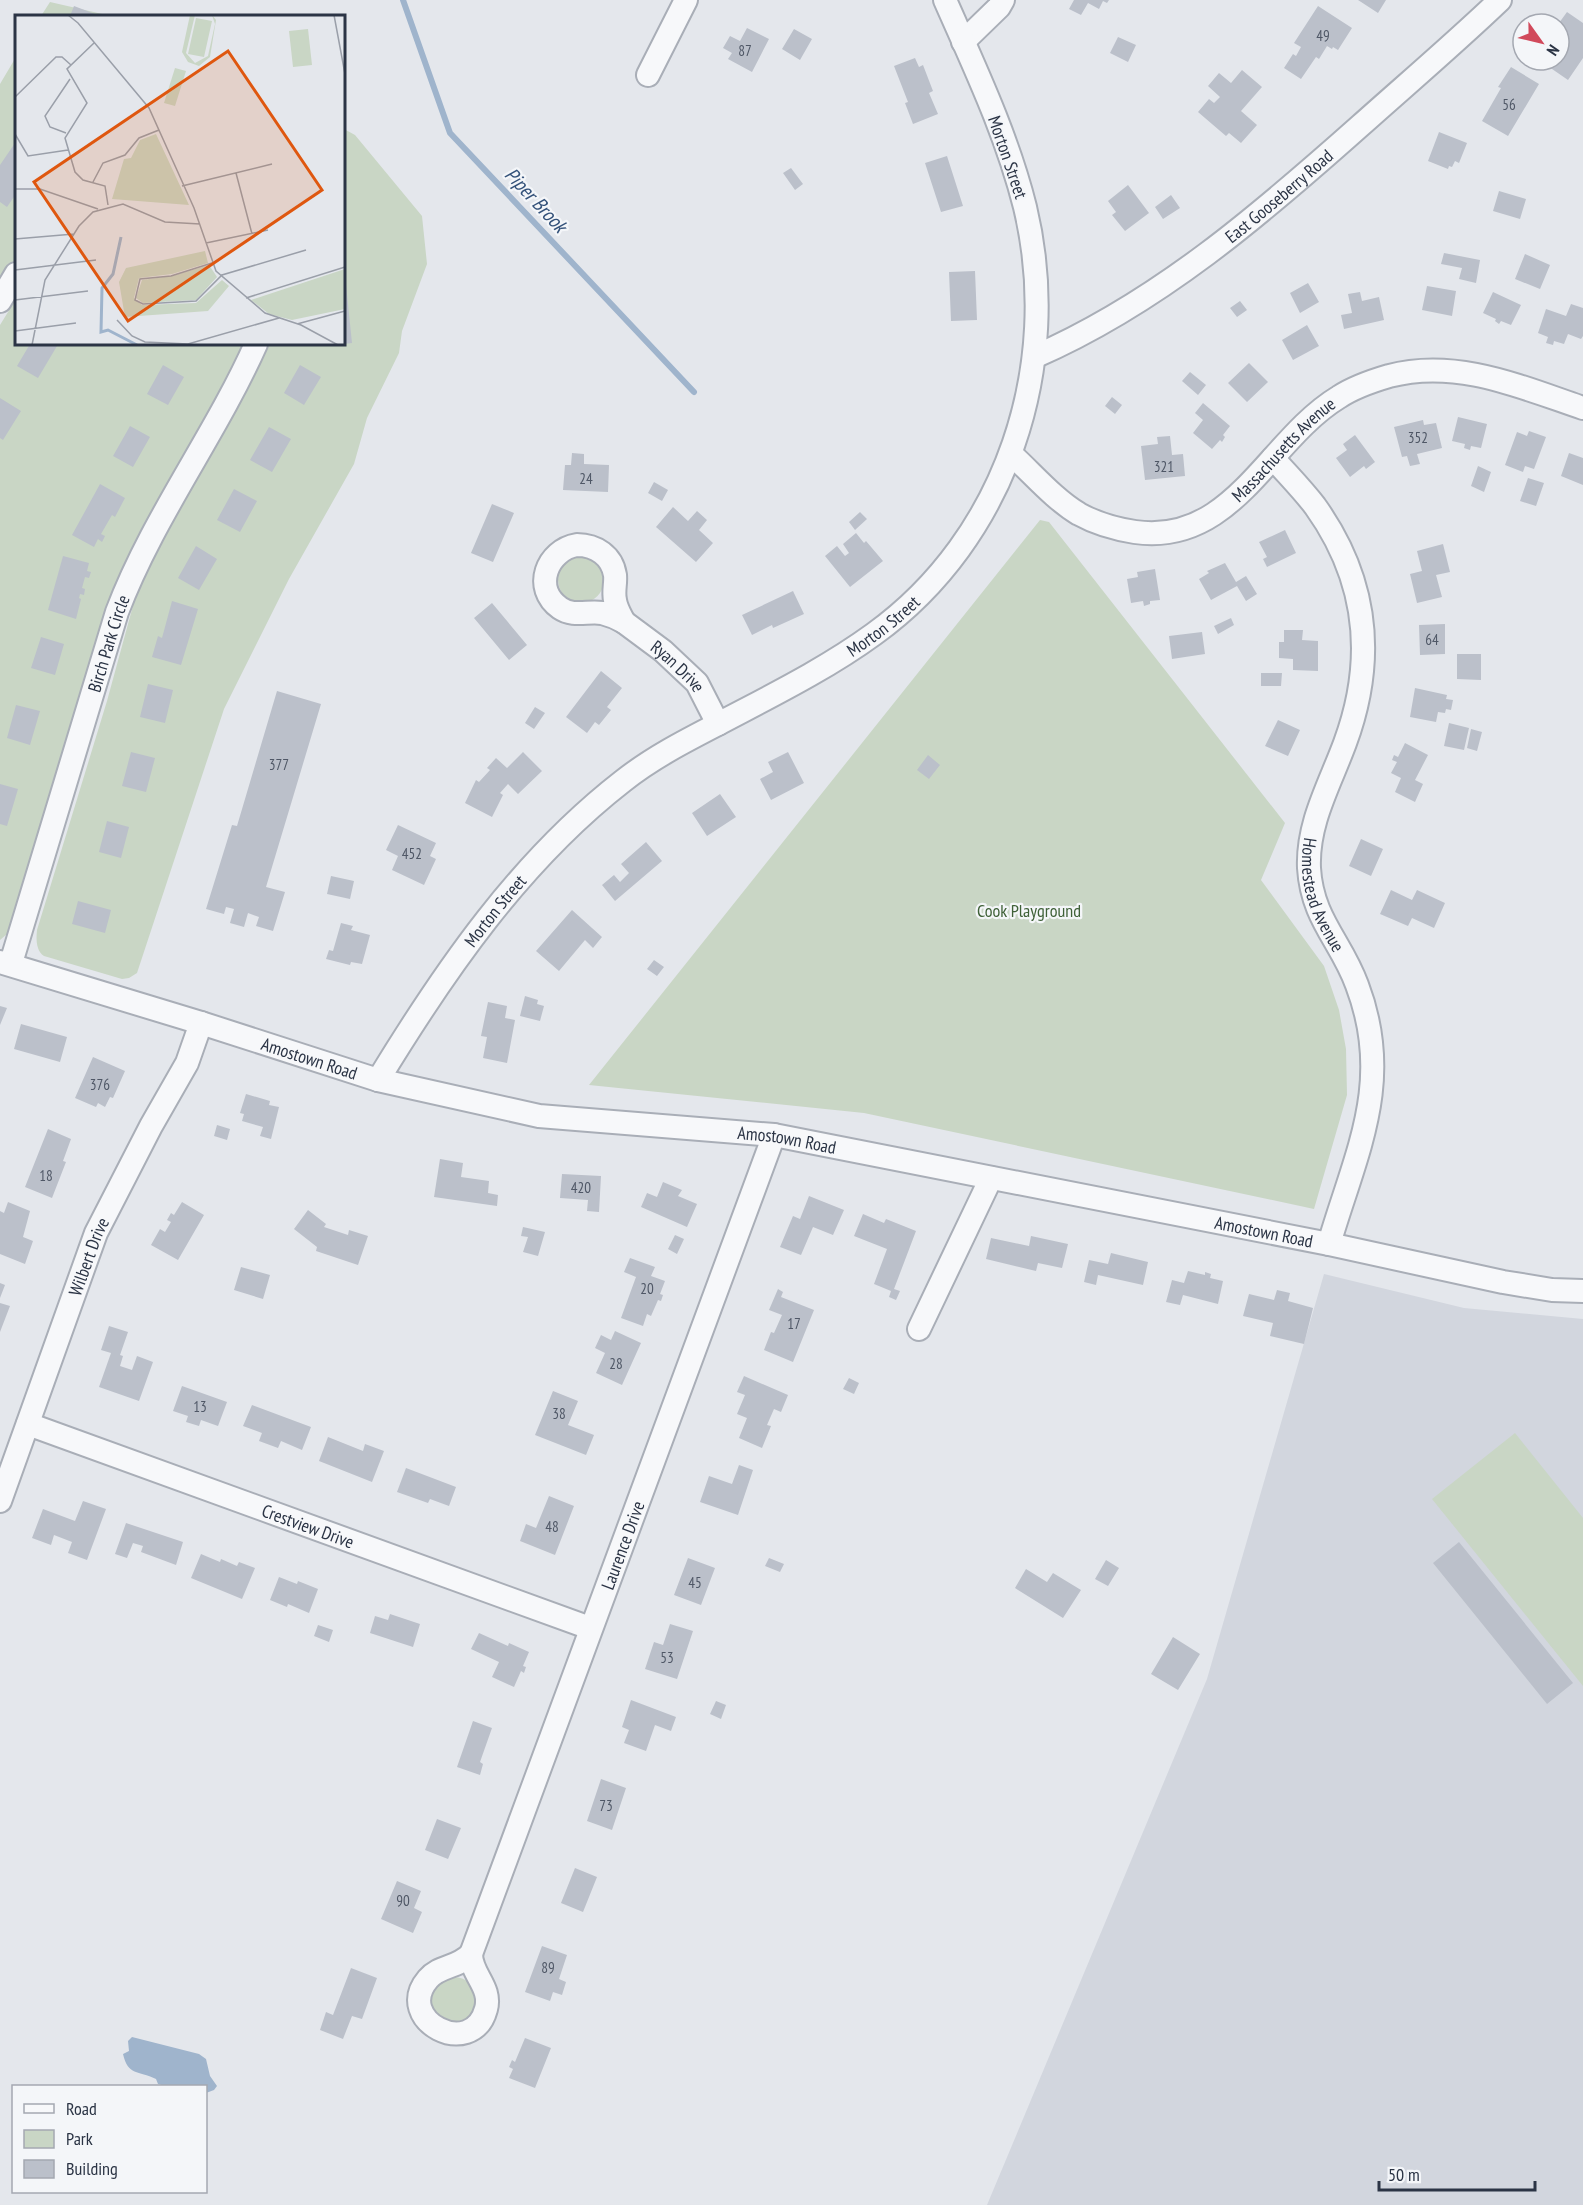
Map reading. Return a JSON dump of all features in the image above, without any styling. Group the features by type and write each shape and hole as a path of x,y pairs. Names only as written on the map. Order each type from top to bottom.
{"street":[{"path":"648,75 686,0"},
{"name":"Morton Street","path":"378,1080 421,1011 464,949 509,893 557,840 601,799 640,768 832,662 875,633 914,601 945,568 991,499 1011,454 1029,391 1034,357 1035,270 1025,208 1008,151 945,0"},
{"path":"963,42 999,7 1003,0"},
{"name":"East Gooseberry Road","path":"1034,357 1062,345 1121,312 1179,274 1236,232 1303,177 1500,0"},
{"path":"0,301 15,276"},
{"name":"Birch Park Circle","path":"6,963 117,612 130,578 255,345"},
{"name":"Massachusetts Avenue","path":"1011,454 1078,514 1111,528 1157,534 1190,527 1218,511 1244,490 1307,422 1338,397 1374,381 1409,372 1446,371 1486,376 1583,408"},
{"name":"Homestead Avenue","path":"1273,458 1316,507 1335,541 1357,594 1364,636 1362,681 1358,702 1346,742 1321,803 1309,853 1314,901 1326,929 1356,982 1369,1024 1372,1046 1373,1070 1368,1118 1329,1244"},
{"name":"Ryan Drive","path":"624,622 663,651 697,683 718,724"},
{"name":"Amostown Road","path":"6,963 378,1080 539,1116 774,1135 1329,1244 1503,1282 1552,1290 1583,1291"},
{"name":"Wilbert Drive","path":"0,1501 96,1233 151,1126 187,1063 201,1023"},
{"name":"Laurence Drive","path":"471,1954 774,1135"},
{"path":"919,1329 991,1178"},
{"name":"Crestview Drive","path":"28,1424 590,1628"}],"shaded area":[{"path":"1324,1274 1464,1308 1583,1319 1583,2205 987,2205 1207,1679"}],"green space":[{"path":"50,2 107,15 42,15"},
{"path":"15,59 15,259 0,284 0,84"},
{"path":"345,130 355,135 422,216 427,264 402,331 399,353 367,418 354,464 289,579 224,709 137,973 122,979 44,956 38,948 37,930 107,701 134,602 148,568 269,345 345,345"},
{"path":"15,301 15,345 245,345 135,545 14,928 0,940 0,325"},
{"name":"Cook Playground","path":"1040,520 1049,522 1285,823 1261,880 1324,966 1339,1010 1346,1049 1347,1095 1314,1209 864,1113 589,1085"},
{"path":"581,557 590,558 597,564 603,571 603,589 597,596 590,602 581,603 572,602 565,596 559,589 558,580 559,571 565,564 572,558"},
{"path":"1515,1433 1583,1518 1583,1686 1432,1499"},
{"path":"454,1977 470,1984 477,2000 470,2016 454,2023 438,2016 431,2000 438,1984"}],"water":[{"path":"132,2037 199,2054 206,2059 210,2076 217,2086 207,2093 207,2085 158,2084 156,2079 128,2066 123,2054 129,2051 128,2041"}],"building":[{"path":"1074,0 1109,0 1107,3 1103,1 1099,9 1088,3 1081,15 1069,9"},
{"path":"1358,0 1386,0 1378,13"},
{"path":"74,6 95,14 94,15 70,15"},
{"path":"1318,6 1352,28 1338,50 1327,46 1319,59 1316,57 1301,79 1284,68 1293,54 1296,56 1301,47 1294,43"},
{"path":"1571,15 1583,23 1583,58 1568,80 1556,72 1571,72"},
{"path":"747,28 769,39 752,72 728,59 732,53 723,48 730,36 740,41"},
{"path":"794,29 812,39 800,60 782,49"},
{"path":"1118,37 1136,45 1128,62 1110,53"},
{"path":"915,58 919,67 923,65 933,91 929,93 938,114 913,124 905,103 908,102 894,66"},
{"path":"1511,67 1511,72 1519,72 1539,84 1508,136 1482,121 1501,88 1498,87"},
{"path":"1242,70 1262,87 1241,111 1257,125 1241,143 1229,133 1226,136 1198,112 1209,99 1214,103 1220,97 1208,86 1219,73 1231,83"},
{"path":"1439,132 1467,143 1459,163 1455,161 1448,169 1428,161"},
{"path":"15,143 15,195 7,207 0,202 0,165"},
{"path":"947,156 963,206 941,212 925,163"},
{"path":"791,168 803,184 795,190 783,173"},
{"path":"1128,185 1149,213 1125,231 1112,215 1116,212 1108,201"},
{"path":"1499,191 1526,199 1520,219 1493,211"},
{"path":"1171,195 1180,208 1163,219 1155,207"},
{"path":"1444,253 1480,260 1476,283 1459,279 1462,268 1441,264"},
{"path":"1525,254 1550,265 1540,289 1515,279"},
{"path":"975,271 977,320 951,321 949,272"},
{"path":"1308,283 1319,302 1300,313 1290,293"},
{"path":"345,285 346,285 352,343 345,344"},
{"path":"1427,286 1456,291 1452,316 1422,310"},
{"path":"1360,292 1362,301 1379,297 1384,320 1344,329 1341,315 1352,313 1348,294"},
{"path":"1493,292 1521,305 1511,325 1501,321 1499,324 1495,321 1496,319 1483,313"},
{"path":"1240,301 1247,310 1237,317 1230,308"},
{"path":"1571,304 1583,308 1583,336 1581,339 1568,334 1564,344 1554,341 1553,345 1546,343 1548,337 1538,333 1546,309 1566,316"},
{"path":"1307,325 1319,346 1293,360 1282,340"},
{"path":"29,345 57,346 38,378 17,366"},
{"path":"1249,363 1268,382 1247,402 1228,383"},
{"path":"163,365 184,377 168,405 147,394"},
{"path":"300,365 321,377 304,405 284,393"},
{"path":"1190,372 1206,385 1198,395 1182,381"},
{"path":"1112,397 1122,405 1115,414 1105,406"},
{"path":"0,398 21,411 3,440 0,438"},
{"path":"1203,403 1230,426 1223,435 1225,437 1222,442 1220,440 1212,449 1193,433 1203,420 1195,413"},
{"path":"1458,417 1487,424 1481,448 1471,446 1470,450 1464,448 1465,444 1452,441"},
{"path":"1423,420 1424,425 1436,423 1442,448 1417,454 1420,464 1410,466 1407,456 1402,457 1394,427"},
{"path":"130,426 150,437 133,467 113,456"},
{"path":"269,427 291,439 272,472 250,460"},
{"path":"1529,431 1546,437 1534,469 1525,466 1523,472 1505,465 1517,432 1527,436"},
{"path":"1355,435 1375,462 1366,469 1364,466 1350,477 1336,458 1347,450 1343,444"},
{"path":"1170,436 1172,455 1183,454 1185,476 1145,480 1141,446 1158,444 1157,437"},
{"path":"572,453 584,454 584,464 609,465 608,492 563,490 565,465 571,465"},
{"path":"1569,453 1583,458 1583,485 1561,476"},
{"path":"1478,466 1491,472 1484,492 1471,486"},
{"path":"1528,478 1544,483 1536,506 1520,501"},
{"path":"654,482 668,490 662,501 648,493"},
{"path":"100,484 125,498 115,517 112,515 101,534 105,536 102,542 98,539 94,547 72,535"},
{"path":"234,489 257,501 240,532 217,520"},
{"path":"492,504 514,513 493,562 471,553"},
{"path":"673,507 688,521 697,511 707,520 699,530 713,543 696,562 656,527"},
{"path":"860,512 867,519 855,530 849,522"},
{"path":"1285,530 1296,553 1267,567 1263,559 1267,557 1259,542"},
{"path":"856,533 883,561 850,587 825,556 837,546 845,556 849,553 843,544"},
{"path":"1443,544 1450,572 1436,575 1442,597 1417,603 1410,574 1422,571 1417,551"},
{"path":"196,546 217,559 199,590 178,578"},
{"path":"63,556 89,563 87,571 91,572 89,578 85,577 82,588 85,589 84,595 80,594 76,619 48,610"},
{"path":"1225,563 1236,582 1246,576 1257,594 1246,601 1237,586 1211,600 1199,579 1209,573 1207,571"},
{"path":"1155,569 1160,600 1150,601 1150,604 1144,606 1143,601 1131,603 1127,579 1138,577 1137,572"},
{"path":"793,591 804,614 752,635 742,615"},
{"path":"172,601 198,609 181,665 152,657 158,636 162,638"},
{"path":"492,603 527,645 509,660 474,618"},
{"path":"1231,618 1234,625 1218,634 1214,626"},
{"path":"1445,624 1445,654 1420,655 1419,625"},
{"path":"1284,630 1303,630 1302,640 1318,641 1318,671 1293,670 1293,659 1279,658 1279,642 1284,642"},
{"path":"1202,632 1205,654 1172,659 1169,636"},
{"path":"41,637 64,644 55,675 31,668"},
{"path":"1457,654 1481,654 1481,680 1457,679"},
{"path":"601,671 622,688 607,707 611,710 599,725 595,722 587,733 566,717"},
{"path":"1261,673 1282,673 1281,686 1261,686"},
{"path":"148,684 173,690 165,723 140,717"},
{"path":"1415,688 1447,695 1446,699 1453,700 1451,710 1446,709 1445,713 1438,712 1436,722 1410,717"},
{"path":"277,691 321,704 266,887 285,892 273,931 256,926 259,917 248,913 244,927 230,923 234,909 226,907 224,914 206,909 232,825 237,826"},
{"path":"16,705 40,711 30,745 7,738"},
{"path":"535,707 545,713 534,729 525,723"},
{"path":"1278,720 1300,730 1288,756 1265,746"},
{"path":"1449,723 1469,728 1464,750 1444,746"},
{"path":"1471,729 1482,732 1477,751 1467,748"},
{"path":"1405,743 1428,755 1415,780 1423,784 1415,802 1395,792 1401,778 1391,773 1397,762 1392,760 1394,755 1398,757"},
{"path":"131,752 155,758 146,792 122,786"},
{"path":"523,752 542,771 518,794 508,784 500,793 503,795 492,817 465,803 476,780 479,782 490,770 487,768 496,758 507,768"},
{"path":"788,752 804,783 771,800 760,779 773,772 768,762"},
{"path":"928,755 940,765 929,779 917,770"},
{"path":"0,784 18,789 7,826 0,824"},
{"path":"720,794 736,817 707,836 692,813"},
{"path":"107,821 129,827 121,858 99,852"},
{"path":"398,825 436,843 430,856 436,859 424,885 392,870 398,856 386,850"},
{"path":"1361,839 1383,849 1371,876 1349,866"},
{"path":"646,842 662,861 615,901 602,885 614,875 620,882 629,873 621,864"},
{"path":"331,876 354,881 350,899 327,894"},
{"path":"1391,890 1412,900 1417,890 1445,903 1434,928 1412,918 1408,926 1380,914"},
{"path":"78,901 111,910 105,933 72,924"},
{"path":"572,910 602,937 593,948 585,940 559,971 536,951"},
{"path":"341,923 353,926 351,930 370,935 362,964 351,962 350,965 326,959 329,950 333,951"},
{"path":"654,960 664,967 657,976 647,969"},
{"path":"525,996 538,1000 537,1004 544,1006 540,1021 520,1016"},
{"path":"488,1002 507,1006 505,1018 515,1020 507,1063 483,1058 487,1037 481,1036"},
{"path":"0,1006 7,1008 0,1025"},
{"path":"21,1024 67,1037 60,1062 14,1049"},
{"path":"93,1057 125,1071 113,1098 110,1097 105,1107 98,1103 96,1107 75,1098"},
{"path":"246,1094 270,1101 269,1105 279,1107 271,1139 260,1136 263,1127 242,1121 244,1114 240,1113"},
{"path":"217,1125 230,1129 227,1140 214,1136"},
{"path":"48,1129 71,1139 63,1161 66,1162 52,1198 25,1187"},
{"path":"440,1159 463,1163 461,1177 489,1181 488,1193 498,1195 497,1206 434,1197"},
{"path":"562,1174 601,1176 599,1212 587,1211 588,1200 560,1198"},
{"path":"663,1182 682,1190 678,1196 697,1204 687,1227 641,1207 647,1193 657,1197"},
{"path":"809,1196 844,1210 833,1235 813,1227 801,1255 780,1247 793,1216 800,1219"},
{"path":"8,1202 30,1211 23,1237 33,1241 25,1264 0,1254 0,1211 4,1213"},
{"path":"182,1202 204,1215 178,1260 151,1245 160,1229 165,1232 171,1222 167,1220 171,1213 174,1215"},
{"path":"308,1210 326,1224 324,1227 348,1235 349,1230 368,1236 358,1265 316,1251 317,1247 294,1229"},
{"path":"863,1214 884,1223 886,1219 916,1231 894,1289 900,1291 896,1300 889,1297 891,1291 874,1284 887,1249 854,1236"},
{"path":"523,1227 545,1232 538,1256 523,1252 528,1237 521,1236"},
{"path":"675,1235 684,1239 677,1254 668,1249"},
{"path":"1031,1236 1068,1244 1062,1268 1038,1263 1036,1271 986,1259 991,1238 1029,1246"},
{"path":"1111,1253 1148,1262 1143,1285 1098,1275 1096,1285 1084,1282 1089,1260 1108,1264"},
{"path":"630,1258 655,1267 651,1276 665,1281 660,1294 663,1295 661,1301 658,1300 651,1316 647,1314 643,1326 621,1318 636,1277 624,1272"},
{"path":"241,1267 270,1275 263,1299 234,1290"},
{"path":"1188,1271 1205,1275 1205,1272 1211,1274 1210,1278 1223,1281 1218,1304 1183,1295 1180,1305 1166,1302 1172,1280 1184,1283"},
{"path":"0,1283 5,1285 0,1298"},
{"path":"778,1289 783,1292 781,1297 814,1310 793,1362 764,1350 771,1332 774,1333 782,1315 769,1310"},
{"path":"1277,1290 1290,1293 1288,1301 1313,1308 1304,1344 1270,1336 1273,1323 1243,1316 1249,1294 1274,1300"},
{"path":"0,1303 10,1306 0,1332"},
{"path":"109,1326 128,1332 120,1355 123,1356 120,1366 132,1370 137,1356 153,1362 139,1401 99,1387 111,1353 101,1350"},
{"path":"615,1331 641,1343 622,1385 596,1373 605,1353 595,1348 601,1335 611,1340"},
{"path":"744,1376 788,1395 781,1412 774,1409 767,1425 771,1426 762,1448 739,1438 747,1418 737,1414 745,1395 737,1392"},
{"path":"849,1378 859,1383 854,1394 843,1389"},
{"path":"182,1386 227,1402 218,1426 201,1420 199,1426 186,1422 188,1416 173,1411"},
{"path":"553,1391 578,1401 568,1425 594,1435 586,1455 535,1435"},
{"path":"252,1405 311,1427 302,1450 281,1441 278,1448 259,1441 262,1433 243,1426"},
{"path":"328,1437 363,1451 365,1444 384,1451 372,1482 319,1461"},
{"path":"739,1465 753,1470 738,1515 700,1502 709,1476 732,1484"},
{"path":"406,1468 456,1487 449,1506 430,1499 428,1503 397,1492"},
{"path":"549,1496 574,1506 555,1555 520,1541 526,1524 536,1528"},
{"path":"83,1501 106,1509 87,1560 68,1553 72,1542 54,1535 51,1545 32,1538 43,1509 75,1521"},
{"path":"126,1523 183,1542 176,1565 141,1552 143,1546 133,1543 127,1558 115,1554"},
{"path":"1459,1542 1573,1683 1547,1704 1433,1563"},
{"path":"201,1554 220,1562 221,1559 237,1566 239,1562 255,1568 242,1599 191,1578"},
{"path":"688,1558 715,1568 701,1605 674,1595"},
{"path":"769,1558 784,1564 780,1572 765,1566"},
{"path":"1106,1560 1119,1568 1108,1586 1095,1579"},
{"path":"1026,1569 1047,1582 1053,1573 1081,1590 1063,1618 1015,1588"},
{"path":"279,1577 318,1589 309,1613 288,1604 287,1607 270,1600"},
{"path":"390,1614 420,1624 413,1647 370,1633 375,1616 388,1620"},
{"path":"670,1624 693,1631 677,1679 645,1669 654,1642 663,1645"},
{"path":"318,1625 333,1630 329,1642 314,1636"},
{"path":"479,1633 508,1646 509,1643 529,1652 523,1666 526,1667 524,1673 521,1671 514,1687 492,1677 499,1662 471,1649"},
{"path":"1173,1637 1200,1654 1178,1690 1151,1674"},
{"path":"631,1700 676,1717 671,1731 655,1725 646,1751 624,1743 629,1730 622,1727"},
{"path":"716,1701 726,1705 721,1719 710,1714"},
{"path":"473,1721 492,1728 480,1762 483,1764 480,1775 457,1767"},
{"path":"601,1779 626,1788 612,1830 587,1821"},
{"path":"437,1819 461,1828 448,1859 425,1850"},
{"path":"575,1868 597,1877 583,1912 561,1903"},
{"path":"397,1881 421,1891 414,1908 422,1912 413,1933 381,1919"},
{"path":"542,1946 567,1955 559,1979 566,1982 562,1995 553,1992 550,2001 525,1992"},
{"path":"351,1968 377,1978 362,2019 352,2016 343,2039 320,2030 326,2012 333,2015"},
{"path":"525,2038 551,2048 535,2088 509,2078 513,2069 509,2067 512,2060 515,2062"}],"waterway":[{"name":"Piper Brook","path":"403,0 450,133 694,392"}]}
